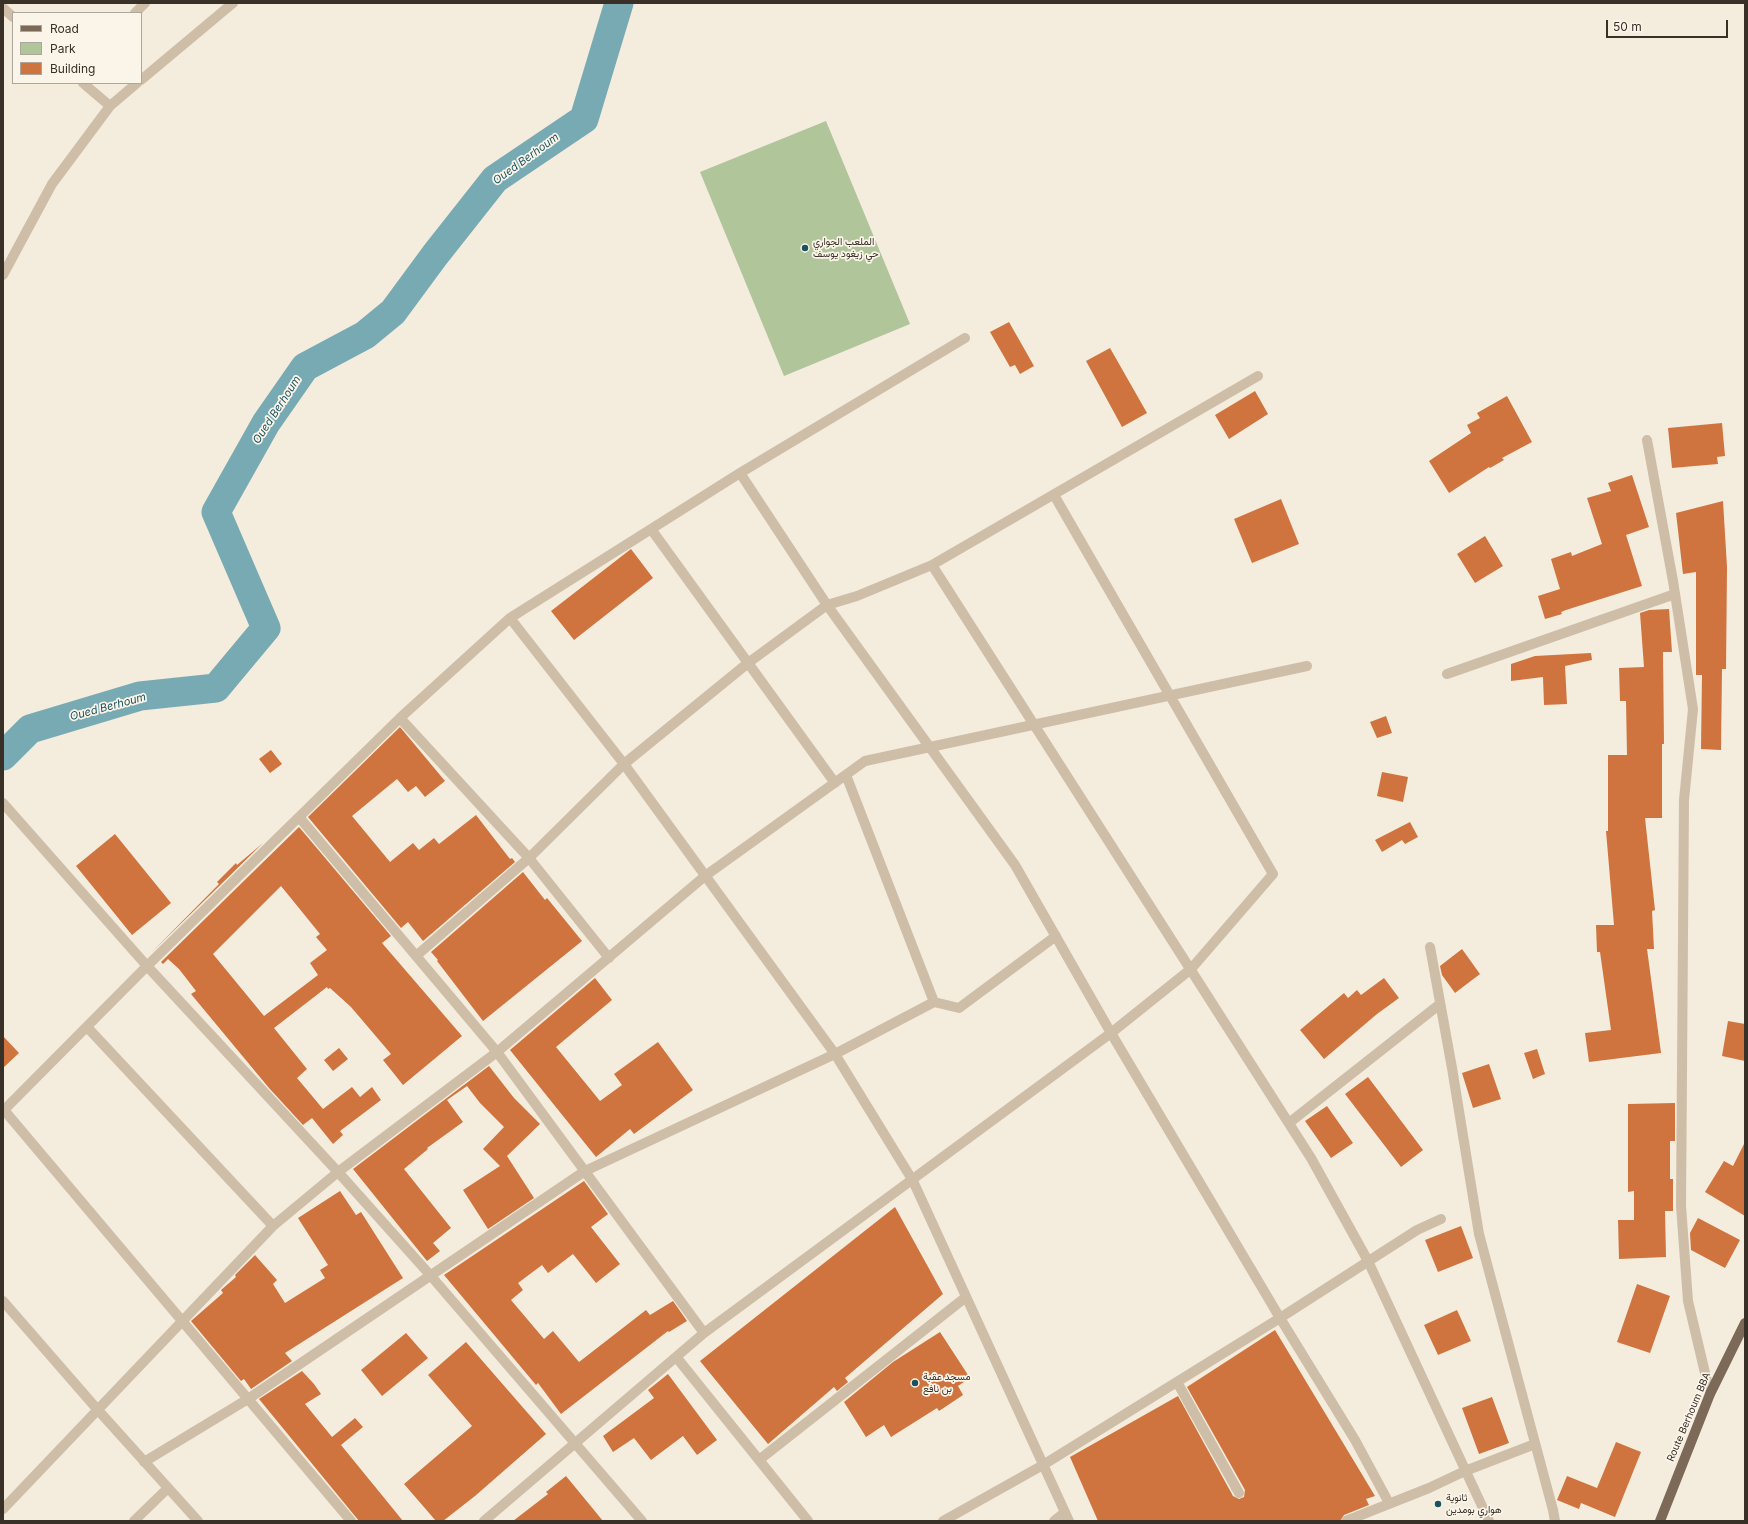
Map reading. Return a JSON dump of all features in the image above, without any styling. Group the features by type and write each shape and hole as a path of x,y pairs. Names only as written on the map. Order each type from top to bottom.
{"main road":[{"name":"Route Berhoum BBA","path":"1660,1521 1710,1394 1745,1323"}],"street":[{"path":"136,12 144,3"},
{"path":"142,79 232,3"},
{"path":"3,8 12,16"},
{"path":"84,84 110,106"},
{"path":"3,275 52,184 110,106 136,84"},
{"path":"351,1521 4,1111 147,966 298,817 400,718 510,618 740,473 965,338"},
{"path":"416,956 529,858 624,764 748,663 827,605 857,596 932,565 1258,376"},
{"path":"1648,440 1675,594 1693,709 1684,800 1681,1206 1688,1301 1710,1394"},
{"path":"740,473 827,605 1015,865 1111,1032 1280,1318 1355,1440 1389,1503"},
{"path":"484,1521 575,1442 704,1334 1111,1032 1191,969 1272,874 1168,696 1054,495"},
{"path":"651,529 835,783"},
{"path":"932,565 1311,1158 1368,1261 1489,1521"},
{"path":"1447,674 1675,594"},
{"path":"510,618 624,764 835,1054 912,1181 1067,1517 1054,1521"},
{"path":"3,1509 273,1226 338,1172 497,1052 706,876 865,761 1307,666"},
{"path":"400,718 529,858 609,958"},
{"path":"846,775 934,1002"},
{"path":"3,803 147,966 338,1172 431,1276 642,1521"},
{"path":"298,817 497,1052 704,1334"},
{"path":"144,1462 248,1399 584,1171 835,1054 934,1002 959,1008 1056,936"},
{"path":"1430,948 1479,1234 1554,1510 1555,1521"},
{"path":"1289,1123 1440,1004"},
{"path":"87,1027 273,1226"},
{"path":"943,1521 1043,1465 1280,1318 1417,1230 1441,1219"},
{"path":"758,1460 966,1297"},
{"path":"3,1301 97,1409 198,1521"},
{"path":"676,1358 808,1521"},
{"path":"1177,1382 1239,1493"},
{"path":"1346,1521 1430,1488 1465,1471 1535,1444"},
{"path":"134,1521 168,1488"}],"green space":[{"name":"الملعب الجواري حي زيغود يوسف","path":"826,121 910,324 784,376 700,172"}],"building":[{"path":"1009,322 1034,366 1020,374 1015,365 1010,367 990,332"},
{"path":"1110,348 1147,413 1122,427 1086,361"},
{"path":"1255,391 1268,414 1229,439 1215,415"},
{"path":"1507,396 1532,442 1502,458 1504,460 1490,468 1489,467 1449,493 1429,461 1471,433 1467,425 1480,418 1477,413"},
{"path":"1722,423 1725,456 1717,457 1718,464 1672,468 1668,428"},
{"path":"1632,475 1649,527 1626,535 1642,586 1566,610 1561,612 1562,614 1545,619 1538,596 1560,589 1551,559 1571,552 1572,556 1602,544 1587,498 1611,491 1608,483"},
{"path":"1281,499 1299,544 1252,563 1234,519"},
{"path":"1723,501 1727,567 1726,669 1722,669 1721,750 1701,749 1702,675 1696,675 1696,572 1683,574 1676,513"},
{"path":"1485,536 1503,566 1475,583 1457,554"},
{"path":"631,549 653,578 574,640 551,611"},
{"path":"1669,609 1672,652 1663,652 1664,744 1662,744 1662,818 1645,818 1655,910 1652,911 1654,949 1647,949 1661,1053 1589,1062 1585,1033 1611,1030 1600,952 1597,952 1596,925 1614,925 1606,831 1608,831 1608,755 1627,755 1626,701 1620,701 1619,668 1644,667 1640,613 1649,610"},
{"path":"1591,653 1592,660 1565,666 1567,704 1544,705 1543,677 1511,681 1511,664 1535,656"},
{"path":"1386,716 1392,733 1377,738 1370,722"},
{"path":"400,727 445,781 425,797 416,786 408,792 397,779 352,816 390,862 413,843 419,850 434,838 439,844 476,815 510,859 512,858 515,862 423,941 408,922 401,928 308,817"},
{"path":"271,750 282,764 270,773 259,759"},
{"path":"1382,772 1408,777 1403,802 1377,796"},
{"path":"1410,822 1418,837 1405,844 1402,840 1382,852 1375,840"},
{"path":"299,827 391,936 382,943 462,1036 403,1085 383,1060 391,1054 351,1007 330,988 328,989 327,987 274,1028 307,1069 297,1078 323,1109 352,1087 360,1097 372,1087 381,1100 340,1131 343,1135 333,1144 312,1118 303,1125 269,1088 191,994 196,991 179,969 168,959 163,964 161,962","holes":["281,886 320,934 316,937 327,950 310,963 318,975 264,1016 213,954"]},
{"path":"115,834 171,903 132,935 76,866"},
{"path":"263,843 152,952 219,884 217,882 236,863 237,865"},
{"path":"523,872 545,900 547,898 582,941 483,1021 431,952"},
{"path":"1462,949 1480,974 1455,993 1442,975 1440,966"},
{"path":"595,978 612,1000 556,1047 600,1101 622,1085 614,1074 658,1042 693,1090 634,1134 630,1129 596,1157 510,1050"},
{"path":"1384,978 1399,998 1377,1014 1324,1059 1300,1030 1344,993 1348,998 1357,990 1361,995"},
{"path":"1728,1021 1745,1024 1745,1061 1722,1056"},
{"path":"3,1036 19,1053 3,1068"},
{"path":"339,1048 348,1059 333,1071 324,1060"},
{"path":"1537,1049 1545,1074 1533,1079 1524,1053"},
{"path":"1489,1064 1501,1099 1473,1108 1462,1073"},
{"path":"489,1066 514,1098 540,1124 507,1156 534,1198 488,1229 463,1190 500,1166 483,1149 504,1127 480,1103 467,1086 447,1100 463,1122 427,1148 428,1149 404,1169 451,1228 433,1243 440,1251 427,1261 353,1169"},
{"path":"1368,1077 1423,1150 1401,1167 1345,1094"},
{"path":"1675,1103 1675,1141 1670,1141 1670,1179 1673,1179 1673,1211 1665,1211 1666,1257 1619,1259 1618,1220 1634,1220 1634,1191 1628,1192 1628,1104"},
{"path":"1327,1106 1353,1143 1331,1158 1305,1121"},
{"path":"1745,1142 1745,1216 1705,1192 1724,1161 1733,1166"},
{"path":"584,1181 608,1214 591,1227 620,1264 596,1283 573,1254 548,1273 542,1265 518,1283 523,1290 511,1300 544,1339 553,1331 579,1362 646,1310 650,1315 673,1301 687,1321 669,1332 668,1331 561,1414 538,1383 536,1385 444,1275"},
{"path":"340,1191 356,1215 361,1212 403,1278 285,1353 292,1361 251,1389 244,1379 241,1381 191,1321 223,1293 221,1290 236,1277 235,1275 255,1255 277,1280 273,1284 285,1303 325,1278 320,1270 328,1265 298,1218"},
{"path":"895,1207 943,1294 845,1378 848,1382 837,1391 834,1387 768,1444 700,1361"},
{"path":"1698,1218 1740,1240 1725,1268 1691,1250 1690,1233"},
{"path":"1461,1226 1473,1258 1438,1272 1425,1240"},
{"path":"1637,1284 1670,1296 1650,1353 1617,1342"},
{"path":"1457,1310 1471,1341 1438,1355 1424,1325"},
{"path":"1275,1330 1375,1496 1366,1499 1369,1505 1344,1515 1340,1521 1098,1521 1070,1457 1178,1396 1233,1496 1239,1499 1244,1497 1245,1490 1187,1387"},
{"name":"مسجد عقبة بن نافع","path":"940,1332 970,1378 958,1386 963,1395 939,1411 937,1408 891,1437 884,1425 866,1437 844,1402 893,1362"},
{"path":"406,1333 428,1358 382,1396 361,1370"},
{"path":"466,1342 546,1434 475,1496 443,1521 436,1521 404,1484 472,1426 428,1375"},
{"path":"302,1371 321,1394 305,1404 332,1437 355,1418 363,1427 341,1445 403,1521 359,1521 259,1399"},
{"path":"668,1374 717,1440 697,1455 683,1436 651,1460 634,1438 613,1452 603,1436 654,1398 648,1390"},
{"path":"1492,1397 1509,1443 1479,1454 1462,1408"},
{"path":"1616,1442 1641,1452 1615,1517 1581,1503 1579,1509 1557,1500 1567,1476 1597,1488"},
{"path":"566,1476 603,1521 513,1521 548,1494 546,1492"}],"waterway":[{"name":"Oued Berhoum","path":"3,756 30,729 140,696 216,688 266,628 216,512 266,423 305,367 365,335 393,312 435,255 495,179 584,119 619,3"}],"place":[{"name":"الملعب الجواري حي زيغود يوسف","path":"805,248"},
{"name":"مسجد عقبة بن نافع","path":"915,1383"},
{"name":"ثانوية هواري بومدين","path":"1438,1504"}]}
